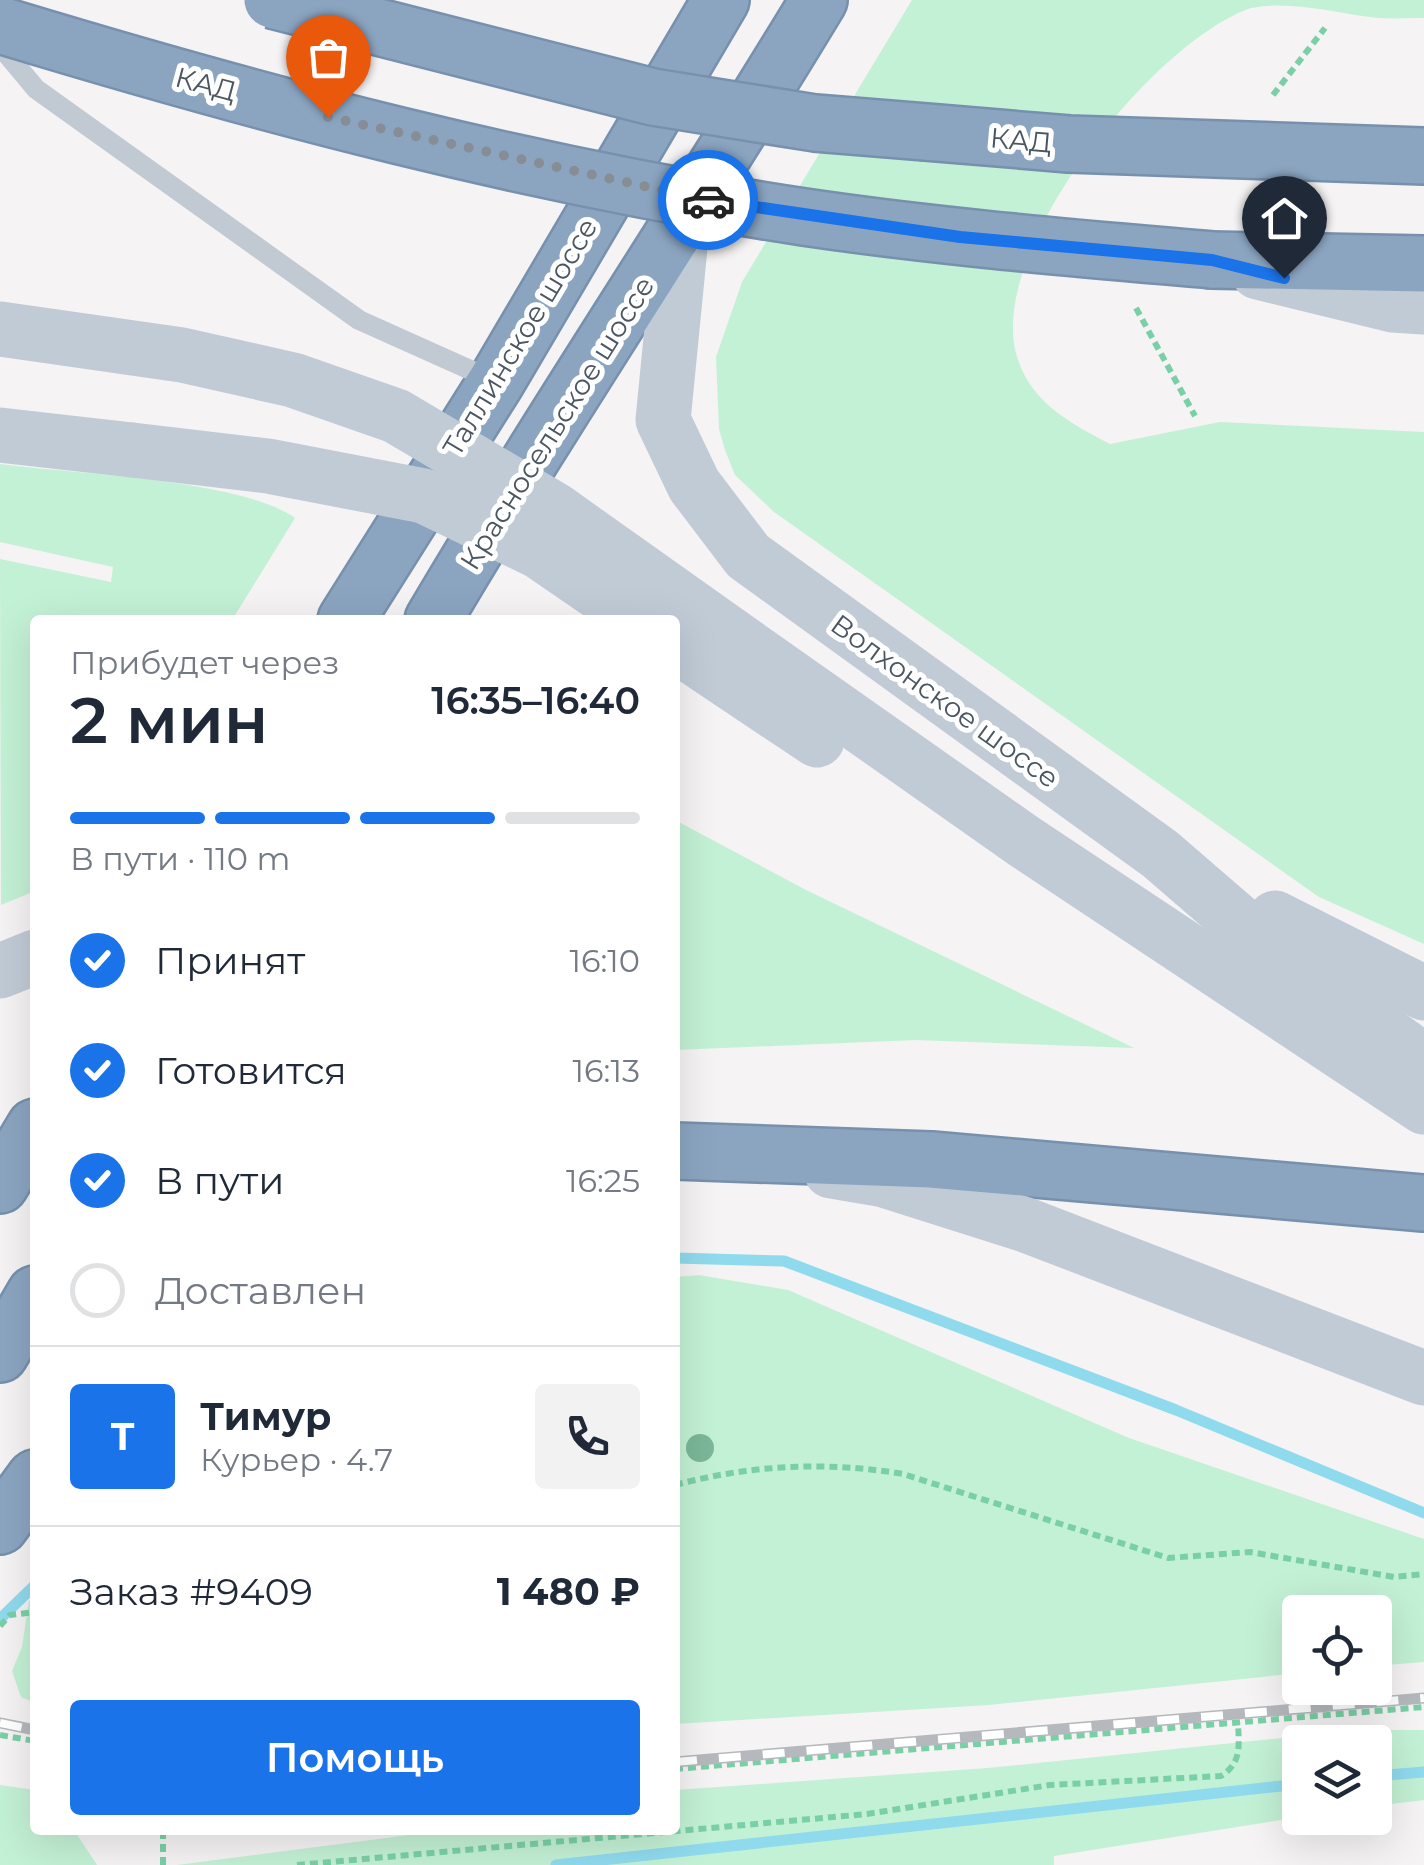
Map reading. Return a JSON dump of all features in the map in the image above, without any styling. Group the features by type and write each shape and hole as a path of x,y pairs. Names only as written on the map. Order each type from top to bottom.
{"highway":[{"name":"КАД","path":"272,0 653,97 814,123 1069,144 1422,155"},
{"path":"394,0 470,22 818,91 926,132"},
{"name":"Таллинское шоссе","path":"349,615 496,382 721,0"},
{"path":"682,227 819,0"},
{"name":"КАД","path":"0,25 328,117 618,184 803,217 960,237 1212,260 1424,264"},
{"name":"Красносельское шоссе","path":"437,615 536,446 682,227"},
{"path":"0,1185 30,1136"},
{"path":"692,1150 931,1160 1424,1203"},
{"path":"0,1354 30,1303"},
{"path":"0,1526 30,1485"}],"main road":[{"name":"Волхонское шоссе","path":"682,227 663,420 694,485 748,556 1160,854 1285,962 1424,1061"},
{"path":"1212,260 1393,305 1424,307"},
{"path":"0,329 182,355 293,380 396,416 555,510 669,615"},
{"path":"0,435 268,466 424,496 540,552 632,615"},
{"path":"680,625 708,651 1025,842 1424,1107"},
{"path":"1160,854 1332,950 1424,993"},
{"path":"0,971 30,959"},
{"path":"692,1150 884,1180 1026,1225 1424,1378"}],"lane":[{"path":"0,46 36,89 359,320 496,382"}],"path":[{"path":"1273,95 1325,28"},
{"path":"1136,308 1195,416"},
{"path":"680,1485 751,1470 860,1467 902,1474 1168,1558 1250,1552 1394,1577 1424,1574"},
{"path":"0,1626 10,1615 30,1613"},
{"path":"680,1769 1424,1706"},
{"path":"680,1831 868,1814 1050,1785 1222,1776 1233,1769 1239,1755 1238,1723"},
{"path":"0,1735 30,1740"},
{"path":"162,1865 164,1835"},
{"path":"298,1865 633,1835"}],"green space":[{"path":"912,0 1424,0 1424,18 1378,18 1267,6 1251,8 1211,28 1168,62 1124,106 1084,157 1050,211 1025,265 1013,316 1018,360 1033,389 1055,411 1110,444 1220,422 1424,432 1424,944 1319,897 774,512 735,475 719,429 716,357 742,282"},
{"path":"0,464 197,486 269,505 295,518 235,615 30,615 30,893 1,905 0,559 111,582 113,567 0,542"},
{"path":"680,823 806,890 1134,1048 916,1040 680,1050"},
{"path":"699,1275 788,1290 1129,1438 1424,1539 1424,1662 1392,1665 1392,1595 1282,1595 1282,1675 989,1705 680,1724 680,1277"},
{"path":"29,1601 30,1701 21,1697 12,1671 22,1647"},
{"path":"1392,1730 1424,1730 1424,1800 1392,1804"},
{"path":"1282,1738 1282,1820 1054,1856 1054,1865 177,1865 409,1835 680,1835 680,1790 988,1768"},
{"path":"0,1785 30,1789 30,1835 77,1835 97,1865 0,1865"}],"waterway":[{"path":"680,1258 784,1261 1176,1410 1424,1513"},
{"path":"0,1619 30,1590"},
{"path":"1392,1775 1424,1772"},
{"path":"556,1865 1282,1786"}],"railway":[{"path":"680,1762 1424,1698"},
{"path":"0,1723 30,1729"}],"way so far":[{"path":"328,117 618,184 708,200"}],"route":[{"path":"708,200 803,217 960,237 1212,260 1284,278"}]}
